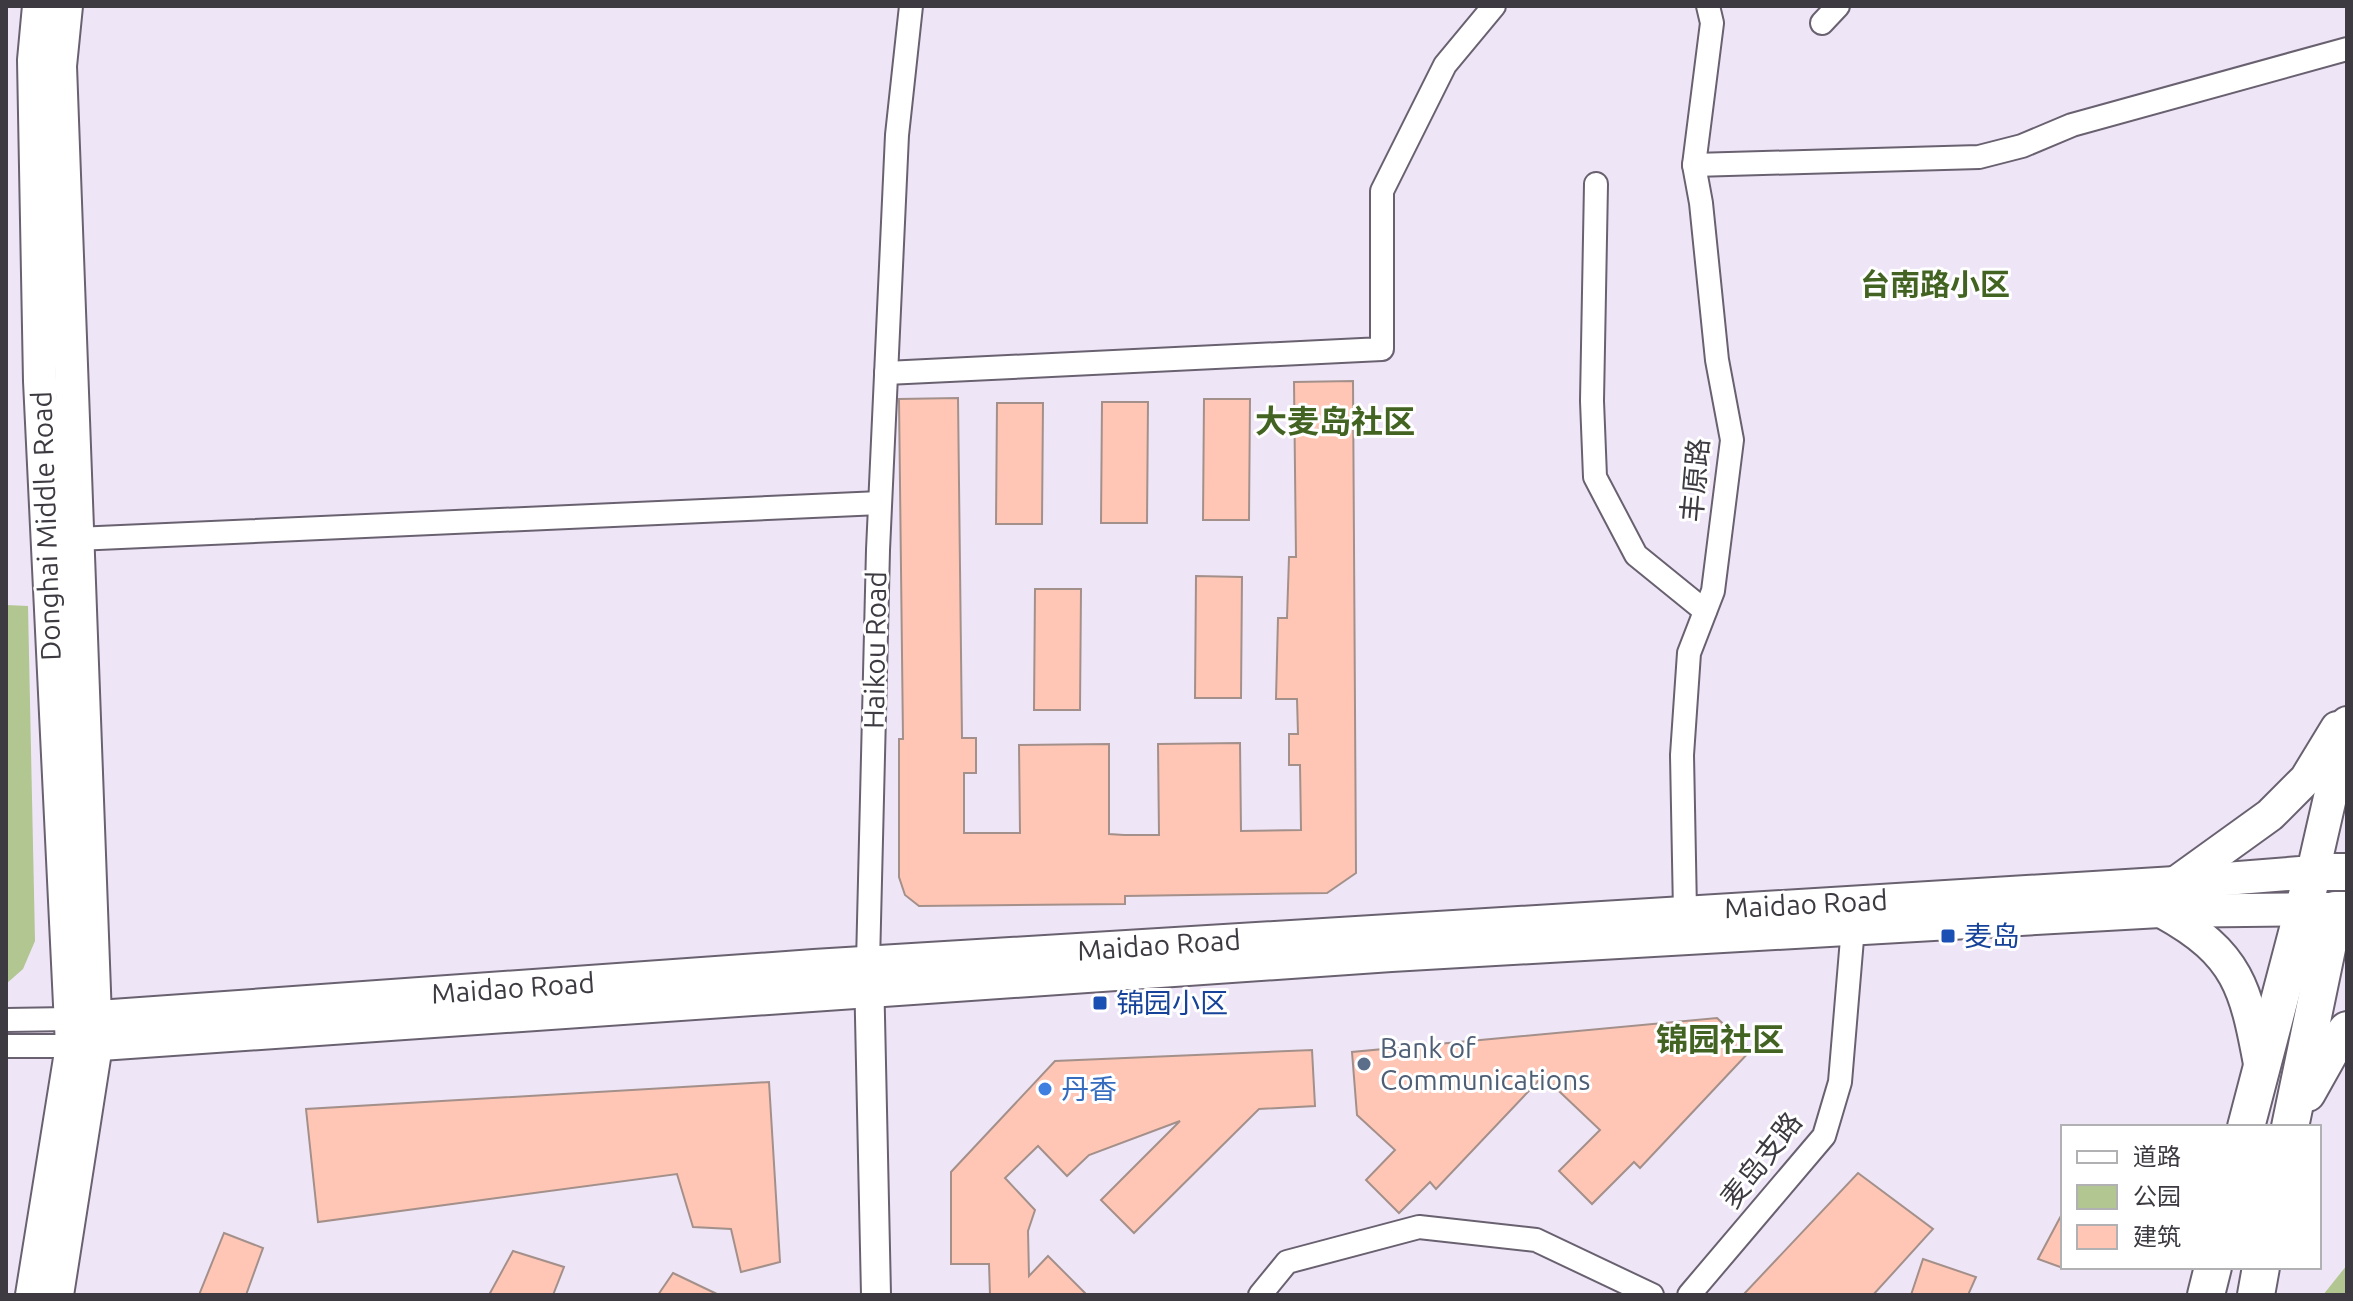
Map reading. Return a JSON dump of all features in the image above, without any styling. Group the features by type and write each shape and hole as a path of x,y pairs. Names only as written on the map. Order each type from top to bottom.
{"main road":[{"name":"Donghai Middle Road","path":"39,6 34,60 40,381 83,1032"},
{"name":"Donghai Middle Road","path":"66,6 60,66 76,539 83,1032"},
{"path":"2261,1069 2248,1001 2239,980 2220,953 2168,897 2279,806 2306,779 2347,711"},
{"path":"2291,1124 2338,870 2347,723"},
{"name":"Maidao Road","path":"869,976 2168,897 2338,870"},
{"name":"Maidao Road","path":"2168,897 2329,909"},
{"path":"2247,1125 2261,1069 2329,909"},
{"name":"Maidao Road","path":"83,1032 869,976 1685,911 1854,915"},
{"path":"2291,1124 2330,1052 2347,1030"},
{"path":"32,1295 83,1032"},
{"path":"57,1295 83,1032"},
{"path":"2206,1295 2212,1269"},
{"path":"2256,1295 2261,1269"}],"street":[{"name":"Haikou Road","path":"876,1295 869,976 880,503 897,135 911,6"},
{"path":"886,373 1382,349 1382,191 1445,65 1494,6"},
{"name":"丰原路","path":"1685,911 1682,755 1689,653 1713,591 1732,440 1717,360 1701,203 1694,165 1712,23 1708,6"},
{"path":"1822,23 1838,6"},
{"path":"1694,165 1979,157 2022,146 2072,125 2347,49"},
{"path":"1596,184 1592,401 1595,477 1636,555 1705,611"},
{"path":"76,539 880,503"},
{"name":"麦岛支路","path":"1689,1295 1824,1136 1840,1082 1854,915"},
{"name":"Maidao Road","path":"6,1020 83,1032"},
{"name":"Maidao Road","path":"6,1046 83,1032"},
{"path":"1260,1295 1287,1262 1419,1227 1536,1240 1652,1295"}],"green space":[{"path":"6,605 28,606 35,941 23,969 6,984"},
{"path":"2347,1265 2347,1295 2323,1295"}],"building":[{"path":"1353,381 1356,873 1327,893 1125,896 1125,904 919,906 905,895 899,877 899,739 903,739 899,399 958,398 962,738 976,738 976,773 964,773 964,833 1020,833 1019,745 1109,744 1109,834 1159,835 1158,744 1240,743 1241,831 1301,830 1300,765 1289,765 1289,734 1298,734 1297,699 1276,699 1278,618 1287,618 1289,557 1296,557 1294,382"},
{"path":"1204,399 1250,399 1249,520 1203,520"},
{"path":"1102,402 1148,402 1147,523 1101,523"},
{"path":"997,403 1043,403 1042,524 996,524"},
{"path":"1196,576 1242,577 1241,698 1195,698"},
{"path":"1035,589 1081,589 1080,710 1034,710"},
{"path":"1717,1018 1751,1050 1640,1168 1634,1162 1592,1204 1559,1171 1600,1130 1543,1076 1436,1189 1430,1182 1399,1213 1366,1180 1395,1150 1357,1115 1352,1052"},
{"path":"1312,1050 1315,1106 1259,1109 1134,1233 1101,1200 1180,1121 1089,1155 1067,1176 1038,1146 1005,1178 1035,1210 1028,1231 1029,1276 1048,1256 1087,1295 990,1295 989,1264 951,1264 951,1172 1055,1061"},
{"path":"769,1082 780,1262 741,1272 731,1229 693,1227 677,1174 318,1222 306,1109"},
{"path":"1858,1173 1933,1229 1873,1295 1743,1295"},
{"path":"2061,1216 2061,1267 2038,1259"},
{"path":"224,1233 263,1248 246,1295 199,1295"},
{"path":"513,1251 564,1267 553,1295 489,1295"},
{"path":"1923,1259 1976,1277 1968,1295 1911,1295"},
{"path":"673,1273 719,1295 658,1295"}],"place":[{"name":"麦岛","path":"1948,936"},
{"name":"锦园小区","path":"1100,1003"},
{"name":"Bank of Communications","path":"1364,1064"},
{"name":"丹香","path":"1045,1089"}],"district":[{"name":"台南路小区","path":"1935,285"},
{"name":"大麦岛社区","path":"1335,422"},
{"name":"锦园社区","path":"1720,1040"}]}
